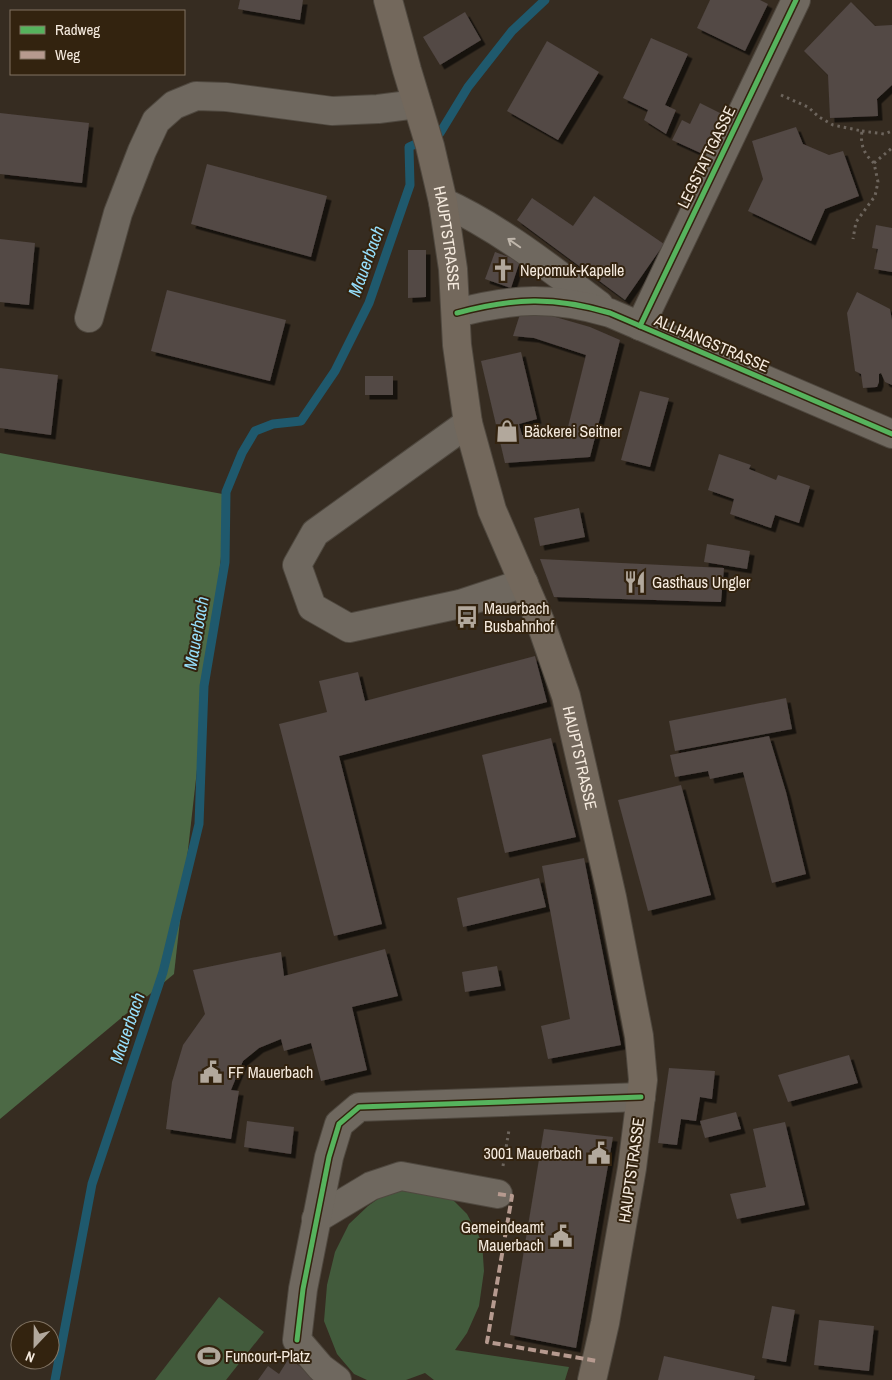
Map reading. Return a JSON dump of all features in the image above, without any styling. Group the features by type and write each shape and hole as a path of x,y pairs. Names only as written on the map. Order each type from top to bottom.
{"main road":[{"path":"388,0 417,104"},
{"name":"HAUPTSTRASSE","path":"417,104 444,202 453,268 460,375 468,423 492,510 524,583 560,677 576,735 612,898 642,1059 641,1096 632,1168 606,1323 592,1380"}],"street":[{"name":"LEGSTATTGASSE","path":"640,326 796,0"},
{"path":"89,318 118,213 142,152 156,121 174,105 196,96 226,97 332,111 378,109 417,104"},
{"name":"ALLHANGSTRASSE","path":"444,202 480,220 610,313"},
{"name":"ALLHANGSTRASSE","path":"457,313 512,301 539,301 568,302 610,313 892,434"},
{"path":"468,423 315,533 297,565 312,607 349,628 460,604 524,583"},
{"path":"337,1380 321,1368 298,1340 303,1289 316,1219 329,1157 339,1124 359,1107 641,1096"},
{"path":"316,1219 371,1186 402,1176 498,1194"}],"path":[{"path":"755,85 808,107 819,117 833,125 884,134 892,132"},
{"path":"853,239 856,222 875,196 878,182 874,163 867,157 862,148 862,131"},
{"path":"874,163 892,148"},
{"path":"498,1194 514,1100"}],"green space":[{"path":"0,453 228,495 174,974 0,1119"},
{"path":"407,1188 450,1197 467,1214 482,1242 484,1271 479,1306 467,1333 455,1350 569,1367 565,1380 434,1380 425,1373 406,1380 367,1380 354,1374 337,1354 324,1321 327,1285 335,1252 349,1224 368,1206 385,1194"},
{"name":"Funcourt-Platz","path":"219,1297 264,1332 226,1380 155,1380"}],"building":[{"path":"240,0 303,0 300,20 238,9"},
{"path":"710,0 760,0 768,4 745,51 697,28"},
{"path":"851,2 875,26 892,25 892,85 877,99 878,116 830,118 828,75 804,51"},
{"path":"465,12 481,40 440,65 423,37"},
{"path":"651,38 688,54 665,105 676,110 666,134 644,120 648,110 623,98"},
{"path":"547,41 599,72 558,140 507,111"},
{"path":"700,103 724,115 705,155 672,140 682,120 690,124"},
{"path":"0,113 89,123 82,183 0,174"},
{"path":"796,127 803,144 829,155 843,151 859,196 825,209 811,241 748,211 763,179 752,141"},
{"path":"207,164 327,196 311,257 191,224"},
{"path":"594,196 664,244 625,300 517,220 532,198 573,226"},
{"path":"876,225 892,228 892,272 874,269 878,249 872,248"},
{"path":"0,239 35,243 29,305 0,302"},
{"path":"408,250 426,250 426,297 408,298"},
{"name":"Nepomuk-Kapelle","path":"495,252 520,261 511,288 485,279"},
{"path":"167,290 286,320 270,381 151,351"},
{"path":"857,292 890,309 892,320 892,385 885,382 881,373 879,374 877,387 863,388 861,374 855,371 847,313"},
{"path":"521,311 545,314 590,327 620,340 590,457 505,463 481,361 521,352 537,419 519,424 522,435 567,431 586,355 534,338 513,336"},
{"path":"0,368 58,375 51,435 0,428"},
{"path":"365,376 393,376 393,395 365,395"},
{"path":"640,391 669,398 650,467 621,460"},
{"path":"719,454 751,465 749,469 776,480 778,475 810,486 799,523 775,515 771,528 730,514 734,499 708,490"},
{"path":"579,508 585,537 540,546 534,518"},
{"path":"707,544 750,551 747,569 704,562"},
{"name":"Gasthaus Ungler","path":"540,559 724,568 721,602 554,597"},
{"path":"535,656 547,702 339,756 382,924 334,936 279,724 327,712 319,681 358,672 365,701"},
{"path":"786,698 792,729 675,751 669,721"},
{"path":"769,736 786,792 806,874 772,883 743,772 710,779 708,771 675,777 670,755"},
{"path":"551,738 576,837 505,853 482,755"},
{"path":"681,785 711,895 648,911 618,800"},
{"path":"584,858 621,1045 548,1059 541,1026 570,1019 542,866"},
{"path":"539,878 546,907 463,927 457,898"},
{"path":"385,949 398,996 352,1007 367,1070 321,1081 311,1043 284,1051 281,1039 259,1048 243,1061 231,1090 239,1091 231,1139 166,1129 172,1082 183,1045 205,1014 193,970 281,952 284,976"},
{"path":"497,966 501,986 465,992 462,972"},
{"path":"849,1055 858,1083 788,1102 778,1075"},
{"path":"669,1068 715,1071 712,1099 700,1097 696,1121 681,1119 677,1145 658,1143"},
{"path":"736,1112 741,1129 705,1138 700,1121"},
{"path":"247,1121 294,1127 291,1154 244,1147"},
{"path":"785,1122 805,1205 737,1219 730,1194 766,1187 753,1129"},
{"name":"Gemeindeamt Mauerbach","path":"544,1129 613,1137 576,1348 510,1335"},
{"path":"772,1306 795,1310 786,1362 762,1358"},
{"path":"819,1320 874,1326 869,1371 814,1365"},
{"path":"664,1356 755,1376 754,1380 658,1380"},
{"path":"289,1358 318,1380 258,1380 268,1366 279,1374"}],"waterway":[{"name":"Mauerbach","path":"55,1380 92,1184 163,972 199,824 204,686 225,562 226,492 242,453 255,431 273,424 301,421 335,371 369,303 410,185 409,147 440,133 468,87 512,31 545,0"}],"marked path":[{"path":"498,1194 512,1196 487,1342 597,1361"}],"cycle path":[{"path":"640,326 796,0"},
{"path":"457,313 497,304 534,301 570,304 610,313 892,434"},
{"path":"297,1340 303,1289 329,1157 339,1124 359,1107 641,1097"}],"place":[{"name":"Nepomuk-Kapelle","path":"503,270"},
{"name":"Bäckerei Seitner","path":"507,431"},
{"name":"Gasthaus Ungler","path":"635,582"},
{"name":"Mauerbach Busbahnhof","path":"467,617"},
{"name":"FF Mauerbach","path":"211,1072"},
{"name":"3001 Mauerbach","path":"599,1153"},
{"name":"Gemeindeamt Mauerbach","path":"561,1236"},
{"name":"Funcourt-Platz","path":"209,1356"}]}
